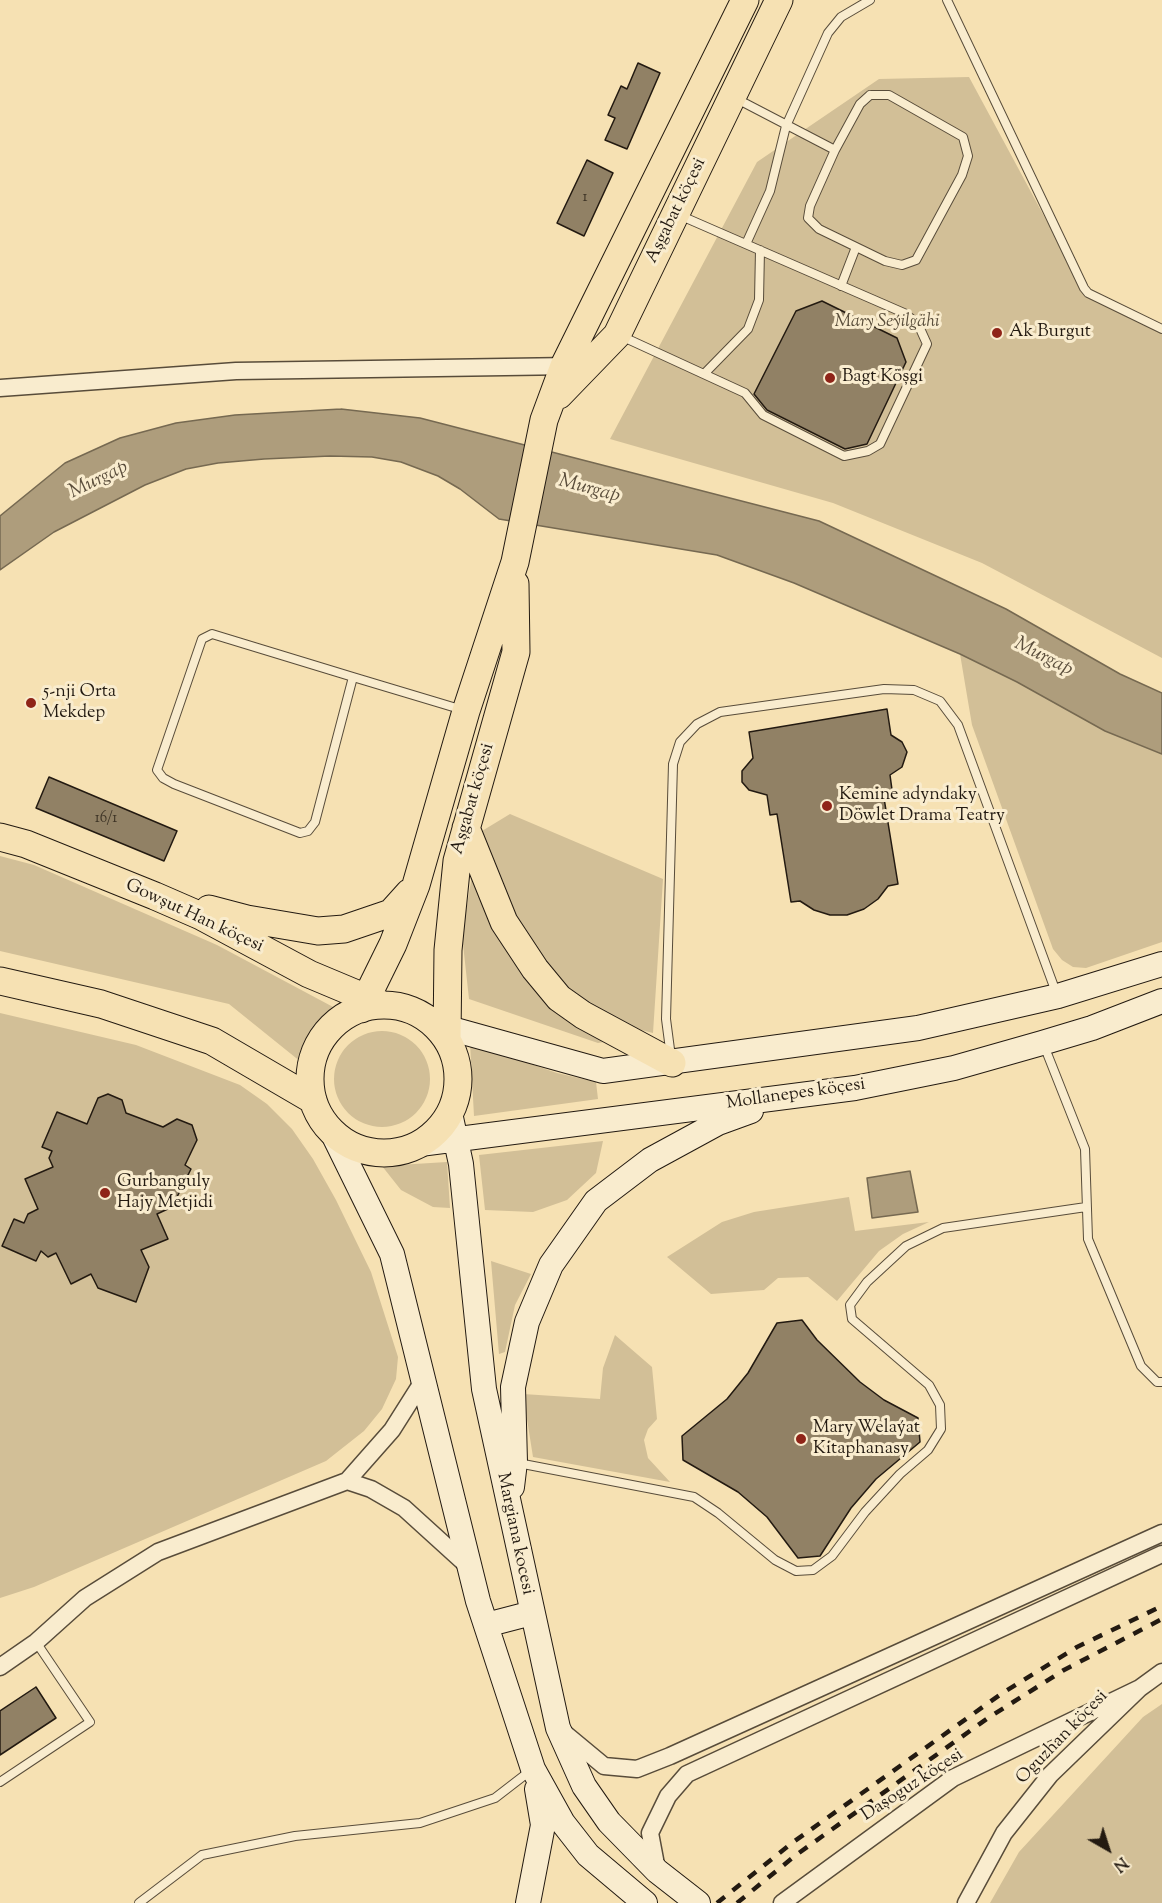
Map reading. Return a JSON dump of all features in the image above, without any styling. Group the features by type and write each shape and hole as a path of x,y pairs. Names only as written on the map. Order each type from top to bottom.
{"main road":[{"name":"Aşgabat köçesi","path":"371,1004 416,885 466,711 515,562 547,412 576,365 745,0"},
{"name":"Aşgabat köçesi","path":"576,365 617,335 779,0"},
{"name":"Aşgabat köçesi","path":"443,1030 457,861 516,652 515,562"},
{"path":"466,828 504,922 535,969 559,998 593,1021 672,1063"},
{"name":"Gowşut Han köçesi","path":"0,837 26,844 201,916 309,974 371,1004"},
{"path":"155,896 247,919 318,931 344,929 391,913 416,885"},
{"path":"528,1903 543,1825 533,1769 470,1568 392,1254 332,1132 321,1118 313,1100 310,1078 314,1055 325,1035 341,1019 371,1004 417,1013 443,1030 603,1071 918,1028 1058,996 1162,964"},
{"path":"0,981 101,1004 212,1041 313,1100"},
{"name":"Mollanepes köçesi","path":"420,1144 855,1088 954,1068 1092,1028 1162,1001"},
{"path":"332,1132 352,1146 374,1152 398,1152 420,1144 437,1130 450,1113 457,1094 458,1075 455,1056 443,1030"},
{"path":"506,1461 513,1387 527,1322 551,1265 596,1201 650,1160 718,1123 796,1095"},
{"name":"Margiana kocesi","path":"450,1113 461,1164 484,1389 506,1461 509,1510 558,1728 584,1786 609,1822 657,1870 698,1903"},
{"path":"486,1625 532,1613"},
{"path":"533,1769 563,1823 588,1855 638,1901 657,1870"}],"street":[{"path":"0,388 236,371 576,365"},
{"path":"0,1666 36,1642 85,1598 158,1552 347,1481 392,1430 423,1381"},
{"path":"347,1481 371,1489 404,1508 470,1568"},
{"path":"558,1728 604,1766 637,1769 1162,1533"},
{"path":"657,1870 650,1833 668,1796 687,1774 1162,1554"},
{"path":"944,1632 954,1650"},
{"name":"Oguzhan köçesi","path":"966,1903 1004,1833 1050,1775 1140,1688 1162,1672"},
{"name":"Daşoguz köçesi","path":"782,1903 953,1778 1140,1688"}],"lane":[{"path":"746,244 770,191 786,126 828,33 841,17 870,0"},
{"path":"947,0 1083,288 1088,293 1162,329"},
{"path":"870,95 889,95 963,137 968,156 962,175 916,260 902,265 885,261 819,229 808,218 810,206 835,150 860,105 870,95"},
{"path":"733,97 835,150"},
{"path":"617,335 745,393 763,414 843,456 868,451 880,444 927,344 918,324 904,313 676,214"},
{"path":"841,285 856,247"},
{"path":"704,374 748,329 759,300 760,250"},
{"path":"353,677 315,822 308,831 300,833 174,784 163,778 157,770 202,639 212,634 466,711"},
{"path":"672,1063 666,1019 673,764 680,742 697,724 720,712 884,689 914,690 939,701 958,725 1058,996"},
{"path":"1042,1043 1085,1149 1088,1179 1086,1207 1088,1239 1141,1366 1157,1382 1162,1382"},
{"path":"506,1461 694,1497 718,1512 775,1560 796,1571 813,1570 832,1556 879,1497 900,1474 928,1450 941,1429 940,1405 929,1385 852,1319 850,1305 867,1282 906,1246 944,1228 1086,1207"},
{"path":"0,1782 90,1722 36,1642"},
{"path":"139,1903 202,1855 295,1836 420,1823 495,1798 533,1769"}],"green space":[{"name":"Mary Seýilgähi","path":"969,77 1086,294 1162,333 1162,658 982,563 833,503 610,439 757,162 879,79"},
{"path":"960,654 1162,754 1162,942 1086,968 1073,967 1062,960 1053,949 972,725"},
{"path":"510,814 663,879 653,1033 617,1024 578,997 535,961 502,902 482,831"},
{"path":"0,856 34,865 217,945 335,1008 307,1037 301,1062 229,1004 0,951"},
{"path":"472,875 494,932 616,1040 598,1043 469,999 462,935"},
{"path":"0,1013 136,1045 240,1085 267,1104 292,1129 313,1159 336,1200 371,1272 398,1357 396,1379 382,1409 364,1431 326,1461 34,1587 0,1598"},
{"path":"382,1031 400,1035 416,1045 426,1061 430,1079 426,1097 416,1113 400,1123 382,1127 364,1123 348,1113 338,1097 334,1079 338,1061 348,1045 364,1035"},
{"path":"470,1043 557,1073 596,1082 598,1099 474,1116"},
{"path":"603,1141 596,1173 567,1200 533,1212 485,1210 479,1155"},
{"path":"447,1162 450,1208 433,1207 401,1190 382,1166"},
{"path":"849,1197 855,1231 929,1222 903,1234 879,1251 837,1301 808,1277 778,1278 764,1290 711,1294 667,1257 722,1222 754,1212"},
{"path":"491,1261 531,1274 515,1305 505,1352 499,1354"},
{"path":"615,1335 652,1367 657,1419 648,1429 644,1440 648,1458 670,1482 533,1457 523,1394 600,1399 603,1368"},
{"path":"1162,1704 1162,1903 990,1903 1019,1852 1143,1717"}],"water":[{"name":"Murgap","path":"341,409 420,418 819,521 1006,609 1120,674 1162,693 1162,754 1105,731 1017,682 960,654 794,583 717,555 499,519 460,489 438,476 401,462 372,457 264,459 218,463 186,469 145,485 54,532 0,570 0,516 65,463 120,438 176,423 235,415"},
{"path":"910,1171 918,1212 872,1218 867,1178"}],"building":[{"path":"638,63 660,73 627,149 605,140 615,118 608,115 621,86 627,89"},
{"path":"587,160 613,173 584,236 557,223"},
{"name":"Bagt Köşgi","path":"822,301 897,338 906,362 867,444 845,449 767,410 754,394 796,311"},
{"name":"Kemine adyndaky Döwlet Drama Teatry","path":"887,709 891,735 902,742 907,752 902,767 890,775 893,797 884,798 898,884 888,886 878,899 864,909 847,915 830,915 814,910 800,901 791,902 777,814 770,815 767,795 749,790 742,782 742,771 753,758 749,732"},
{"path":"49,777 177,831 164,861 36,808"},
{"name":"Gurbanguly Hajy Metjidi","path":"108,1094 122,1100 126,1113 163,1127 177,1119 192,1125 197,1140 185,1165 191,1169 172,1207 157,1214 168,1239 141,1250 149,1267 136,1302 98,1288 91,1274 71,1284 56,1253 48,1257 41,1251 36,1261 2,1246 14,1219 24,1223 28,1214 38,1209 25,1179 53,1167 49,1158 52,1151 42,1147 57,1112 87,1124 98,1098"},
{"name":"Mary Welaýat Kitaphanasy","path":"802,1320 817,1340 860,1382 884,1400 918,1418 920,1442 876,1479 851,1508 820,1556 798,1558 767,1517 738,1492 683,1460 682,1436 727,1399 748,1373 777,1323"},
{"path":"36,1687 56,1718 0,1755 0,1711"}],"railway":[{"path":"717,1903 792,1843 1001,1694 1077,1647 1162,1606"},
{"path":"737,1903 796,1855 988,1718 1064,1670 1162,1619"}],"place":[{"name":"Ak Burgut","path":"997,333"},
{"name":"Bagt Köşgi","path":"830,378"},
{"name":"5-nji Orta Mekdep","path":"31,703"},
{"name":"Kemine adyndaky Döwlet Drama Teatry","path":"827,806"},
{"name":"Gurbanguly Hajy Metjidi","path":"105,1193"},
{"name":"Mary Welaýat Kitaphanasy","path":"801,1439"}]}
